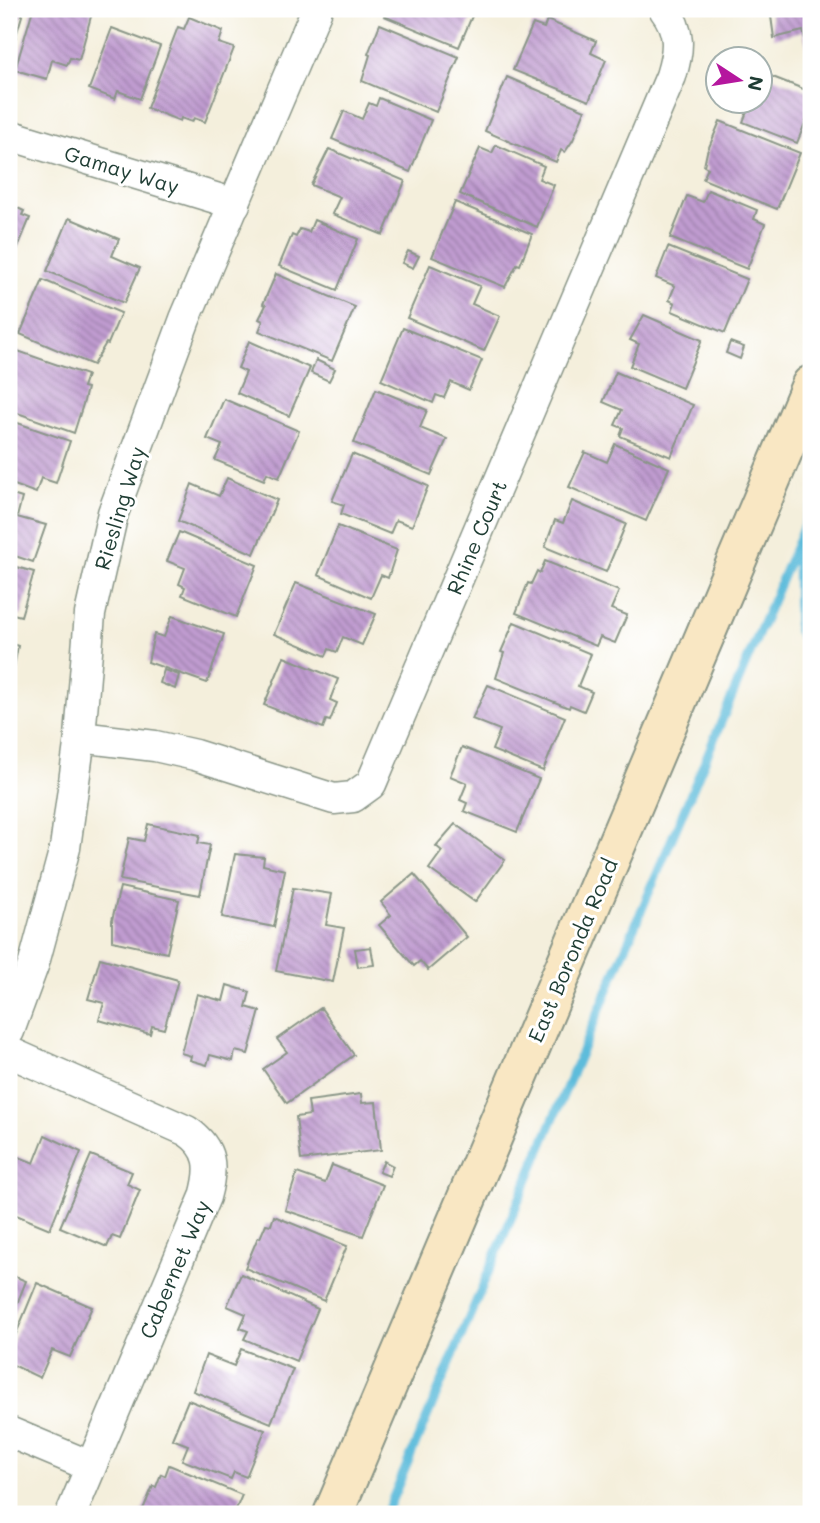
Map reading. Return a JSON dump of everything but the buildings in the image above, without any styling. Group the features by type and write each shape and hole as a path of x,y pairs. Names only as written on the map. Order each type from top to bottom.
{"main road":[{"name":"East Boronda Road","path":"333,1514 811,385"}],"street":[{"name":"Riesling Way","path":"9,1031 52,905 67,837 80,737 90,614 113,513 185,319 317,9"},
{"name":"Rhine Court","path":"80,737 155,746 195,755 334,799 352,797 371,784 671,76 678,40 674,24 664,9"},
{"name":"Gamay Way","path":"9,135 235,204"},
{"name":"Cabernet Way","path":"9,1052 187,1130 204,1144 212,1165 205,1197 71,1514"},
{"path":"9,1433 90,1466"}],"waterway":[{"path":"811,509 797,543 798,630 811,653"},
{"path":"386,1514 797,543"}]}
